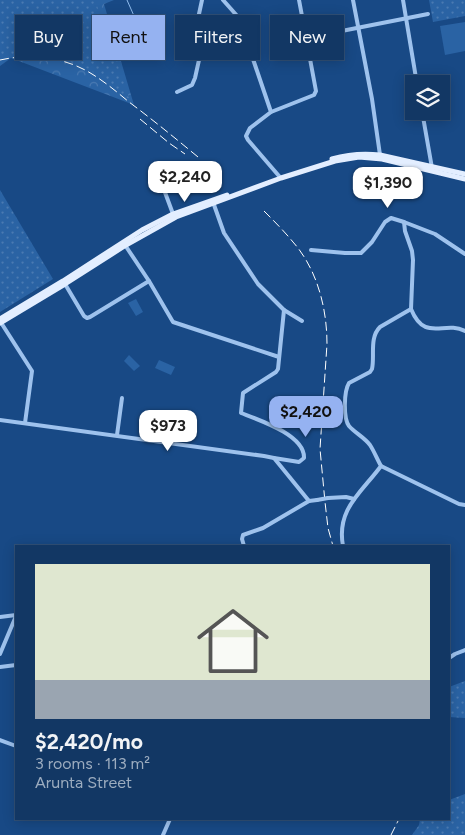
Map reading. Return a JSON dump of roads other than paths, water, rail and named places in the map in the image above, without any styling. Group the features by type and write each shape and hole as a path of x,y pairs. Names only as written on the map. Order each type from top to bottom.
{"main road":[{"path":"124,244 176,217 248,188 333,158 350,154 366,153 465,179"},
{"path":"0,321 64,283 142,230 174,214 335,161 359,157 380,157"},
{"path":"432,169 465,174"}],"street":[{"path":"177,92 192,85 195,78 201,51 198,24 202,0"},
{"path":"223,0 239,18 271,112"},
{"path":"299,0 302,15"},
{"path":"353,0 372,99 380,157"},
{"path":"402,0 416,75"},
{"path":"344,31 428,14"},
{"path":"279,176 246,136 250,128 271,112 314,95 316,91 310,60"},
{"path":"424,120 432,169"},
{"path":"158,186 163,187 174,214"},
{"path":"213,202 224,233 258,284 284,310 302,321"},
{"path":"311,250 361,253 372,242 385,222 391,218 434,234 465,254"},
{"path":"404,222 413,260 411,309 419,322 424,326 432,328 460,328 465,331"},
{"path":"124,244 174,322 279,357"},
{"path":"64,283 87,318 149,281"},
{"path":"411,309 377,330 373,345 372,369 368,373 352,380 346,386 346,422 368,443 381,466 459,504 465,505"},
{"path":"0,420 299,462 304,458 304,454 298,444 278,428 241,414 243,393 278,369 284,310"},
{"path":"0,321 32,371 26,424"},
{"path":"117,435 122,398"},
{"path":"274,458 309,501"},
{"path":"343,545 344,517 347,510 381,466"},
{"path":"244,545 243,535 263,528 309,501 346,497 354,499"},
{"path":"0,617 15,615"},
{"path":"0,654 15,617"},
{"path":"450,657 465,650"},
{"path":"0,667 15,665"},
{"path":"0,740 15,746"},
{"path":"163,835 170,820"}],"waterway":[{"path":"127,0 134,15"}],"railway":[{"path":"0,60 24,57 48,58 82,68 111,87 198,157"},
{"path":"140,119 185,154"},
{"path":"264,211 301,253 314,277 323,303 327,344 320,449 328,528 333,545"},
{"path":"391,835 398,820"}]}
